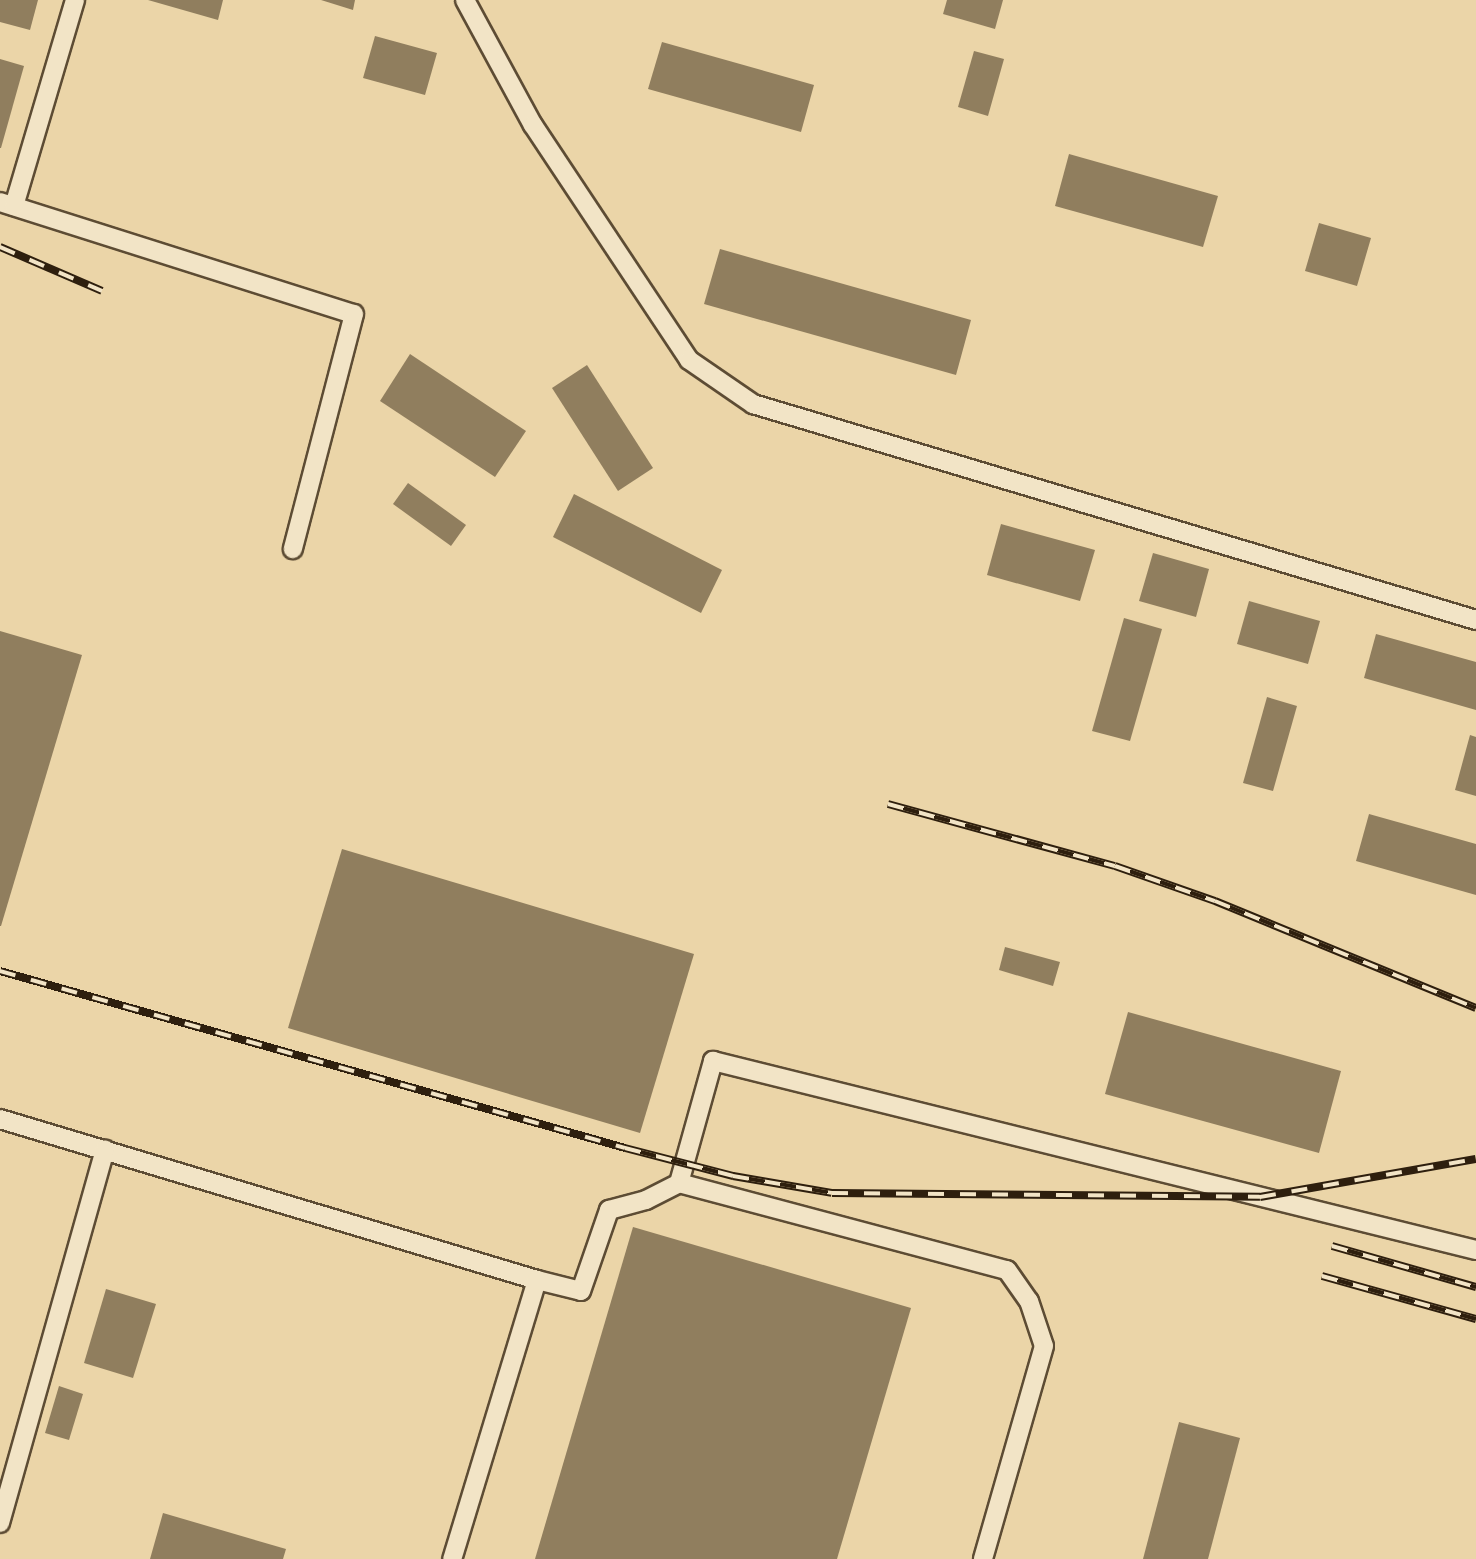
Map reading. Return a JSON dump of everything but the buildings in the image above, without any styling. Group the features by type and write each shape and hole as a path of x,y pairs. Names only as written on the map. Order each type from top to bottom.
{"lane":[{"path":"75,0 7,204 354,314 293,549"},
{"path":"465,0 533,125 688,360 752,404 1476,620"},
{"path":"679,1183 713,1061 1476,1250"},
{"path":"0,1119 581,1291 609,1210 646,1200 679,1183 1007,1270 1029,1301 1044,1346 983,1559"},
{"path":"0,1523 105,1149"},
{"path":"452,1559 537,1280"}],"railway":[{"path":"0,247 102,291"},
{"path":"888,804 1115,866 1215,901 1476,1008"},
{"path":"0,971 625,1148 733,1176 832,1193 1260,1197 1476,1159"},
{"path":"1332,1246 1476,1287"},
{"path":"1322,1276 1476,1319"}]}
